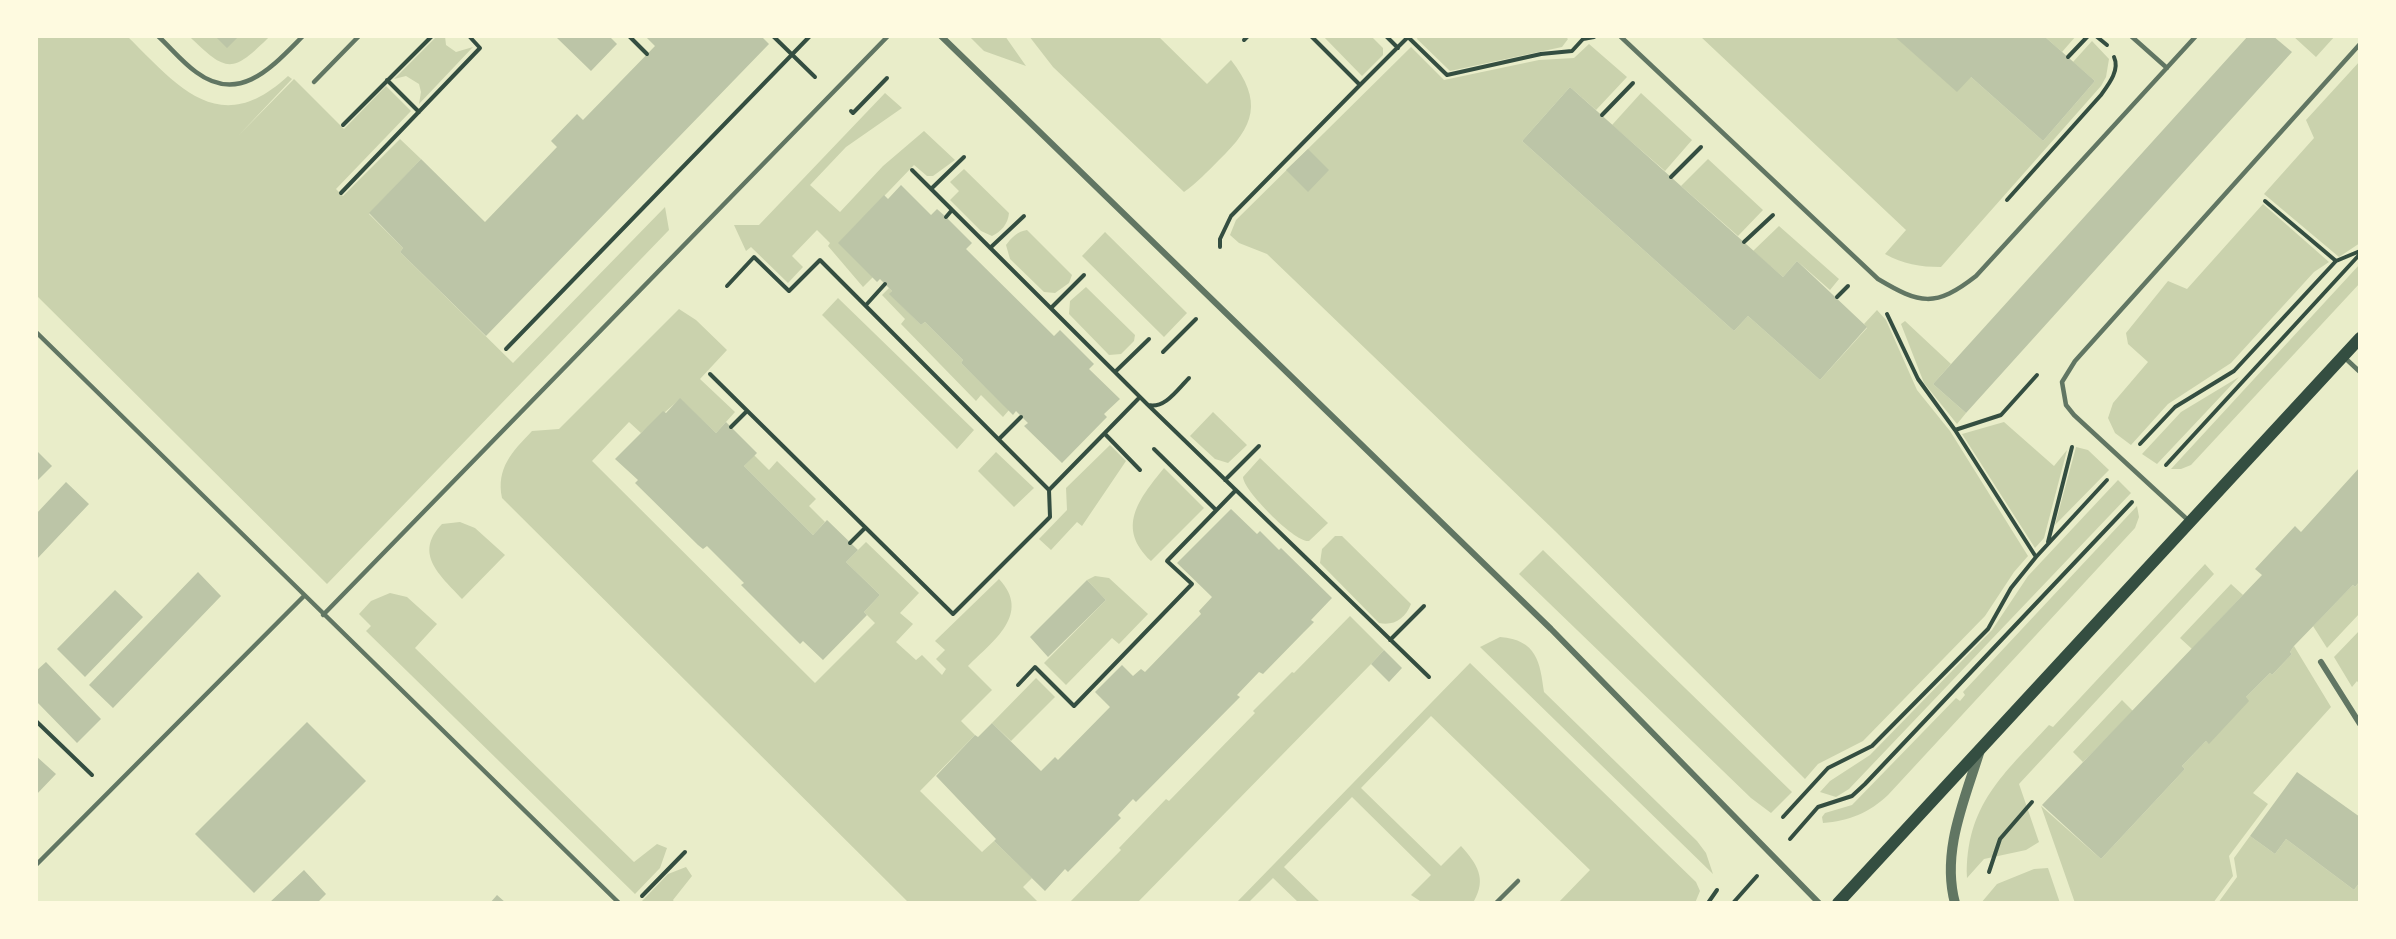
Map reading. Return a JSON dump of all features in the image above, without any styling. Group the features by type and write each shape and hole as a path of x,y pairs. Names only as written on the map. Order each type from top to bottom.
{"main road":[{"path":"1838,903 2188,521 2360,338"}],"street":[{"path":"941,36 1551,629 1819,903"},
{"path":"2321,662 2360,724"},
{"path":"1955,903 1950,868 1953,842 1980,750"}],"lane":[{"path":"158,36 196,72 225,85 243,83 257,77 271,68 303,36"},
{"path":"314,82 359,36"},
{"path":"323,615 888,36"},
{"path":"1620,36 1878,279 1919,299 1939,299 1976,276 2196,36"},
{"path":"2131,36 2167,68"},
{"path":"2188,521 2087,428 2066,405 2062,394 2062,382 2075,361 2360,44"},
{"path":"36,332 619,903"},
{"path":"2343,356 2360,372"},
{"path":"36,865 304,596"},
{"path":"1496,903 1518,881"}],"path":[{"path":"343,125 432,36"},
{"path":"340,193 480,48 468,36"},
{"path":"629,36 647,54"},
{"path":"773,36 832,93"},
{"path":"506,349 810,36"},
{"path":"1244,40 1248,36"},
{"path":"1311,36 1360,85"},
{"path":"1386,36 1398,48"},
{"path":"2068,57 2088,36"},
{"path":"1999,209 2101,95 2112,78 2117,63 2111,49 2096,36"},
{"path":"1220,247 1220,239 1231,216 1409,37 1446,75 1540,54 1572,51 1583,39 1594,37"},
{"path":"1602,115 1640,76"},
{"path":"387,80 419,112"},
{"path":"1671,177 1708,140"},
{"path":"932,189 964,157"},
{"path":"912,170 1148,405 1429,677"},
{"path":"2265,201 2336,261"},
{"path":"1744,242 1780,208"},
{"path":"946,217 952,210"},
{"path":"990,248 1024,216"},
{"path":"1783,817 1828,768 1872,746 1988,629 2011,588 2036,557 2175,407 2234,371 2336,261 2360,252"},
{"path":"1733,903 1818,807 1852,796 1865,784 2149,483 2360,252"},
{"path":"710,374 953,614 1050,517 1049,489 820,260 789,291 754,258 727,286"},
{"path":"1051,308 1084,275"},
{"path":"866,305 885,284"},
{"path":"1162,352 1213,302"},
{"path":"1115,372 1149,339"},
{"path":"1082,351 1087,345"},
{"path":"1148,405 1156,407 1163,404 1189,378"},
{"path":"1049,489 1140,397"},
{"path":"731,428 747,411"},
{"path":"2001,415 1955,430 2036,557"},
{"path":"999,439 1021,417"},
{"path":"2047,545 2072,448 2087,428"},
{"path":"1104,434 1140,470"},
{"path":"1225,480 1259,446"},
{"path":"1154,449 1216,510"},
{"path":"1018,685 1035,668 1074,706 1192,585 1167,561 1236,490"},
{"path":"850,543 865,528"},
{"path":"1390,640 1424,606"},
{"path":"36,722 109,792"},
{"path":"1989,872 2000,839 2032,802"},
{"path":"635,903 685,852"},
{"path":"1708,903 1717,890"}],"green space":[{"path":"36,36 127,36 182,88 201,99 220,105 241,104 263,95 288,76 292,79 239,135 294,79 344,129 386,86 411,111 336,189 343,196 400,139 421,159 369,214 403,248 400,252 513,363 665,207 669,230 327,584 36,295"},
{"path":"189,36 270,36 247,57 230,64 212,57"},
{"path":"437,36 445,36 446,45 456,52 473,47 419,104 421,92 419,84 406,76 394,79"},
{"path":"969,36 1005,36 1026,66 984,51"},
{"path":"1029,36 1158,36 1207,84 1231,60 1248,88 1251,101 1247,124 1231,148 1184,192 1053,67"},
{"path":"1323,36 1371,36 1383,48 1383,55 1362,76"},
{"path":"1418,36 1565,36 1568,39 1562,47 1450,71 1417,39"},
{"path":"1700,36 1894,36 1971,77 2043,141 2095,81 2073,62 2092,41 2109,59 2106,77 2101,86 1941,267 1933,267 1905,263 1885,254 1906,230"},
{"path":"2044,36 2076,36 2062,52"},
{"path":"2293,36 2335,36 2316,57"},
{"path":"1589,44 1627,77 1596,110 1570,87 1522,141 1734,331 1748,316 1820,380 1867,328 1864,324 1877,310 1886,320 1917,390 1950,431 2028,556 2014,572 1985,616 1863,741 1818,764 1805,779 1555,531 1267,254 1239,243 1230,235 1236,220 1411,47 1444,80 1539,60 1574,58"},
{"path":"2360,61 2360,243 2339,257 2264,194 2314,138 2306,120"},
{"path":"885,93 902,108 846,147 810,185 840,212 883,166 924,131 955,160 933,176 927,176 914,165 839,243 873,277 863,287 828,246 830,243 817,230 792,256 803,267 788,283 751,247 746,251 734,225 759,225"},
{"path":"1641,93 1692,140 1665,171 1612,125"},
{"path":"1708,159 1763,210 1738,236 1681,186"},
{"path":"964,169 1009,213 1003,227 992,236 981,231 950,200 959,191 950,182"},
{"path":"2263,204 2329,262 2314,272 2231,363 2168,404 2131,445 2115,433 2108,418 2113,403 2148,362 2128,344 2126,333 2168,281 2187,289"},
{"path":"1779,226 1839,279 1830,290 1797,261 1783,277 1753,251"},
{"path":"1027,230 1072,275 1069,283 1055,293 1044,292 1010,259 1006,245 1015,235"},
{"path":"1105,232 1187,313 1164,337 1082,256"},
{"path":"2360,264 2360,283 2191,465 2181,469 2171,469"},
{"path":"1086,287 1135,335 1134,341 1121,354 1109,355 1069,314 1070,301"},
{"path":"889,288 892,291 890,294 921,325 925,322 963,360 961,363 1009,410 1003,417 981,395 976,401 901,324 905,319 882,295"},
{"path":"838,298 974,430 957,449 822,315"},
{"path":"679,309 696,320 727,350 700,379 735,412 716,433 680,399 641,433 629,422 592,461 815,683 875,623 864,612 880,595 846,562 866,542 919,593 900,613 913,624 896,642 916,660 922,655 942,675 946,669 936,659 945,650 935,641 999,579 1008,592 1012,604 1010,615 997,637 968,666 992,690 961,721 975,735 920,791 982,852 994,841 1032,878 1023,887 1039,903 909,903 502,498 501,478 507,461 532,431 559,429"},
{"path":"1905,321 1951,364 1933,384 1966,413 1957,424 1924,383 1901,324"},
{"path":"2239,377 2157,464 2142,454 2181,412"},
{"path":"1213,412 1247,445 1228,463 1215,459 1190,436"},
{"path":"2004,422 2054,466 2067,450 2044,538 2035,548 1962,434"},
{"path":"1110,445 1126,461 1082,526 1077,522 1051,550 1039,539 1067,510 1066,488"},
{"path":"2076,447 2088,450 2109,470 2055,525"},
{"path":"996,452 1034,488 1014,507 978,471"},
{"path":"754,455 769,470 777,461 816,499 809,506 825,522 813,535 744,466"},
{"path":"1260,458 1328,523 1309,541 1293,534 1282,525 1245,484 1243,477"},
{"path":"1164,468 1204,508 1151,561 1140,549 1133,526 1139,503"},
{"path":"2118,480 2131,493 1849,789 1836,797 1820,792 1830,781 1870,755 1992,630 2028,576"},
{"path":"2137,506 2139,517 2135,528 1888,795 1858,815 1823,823 1822,817 1825,813 1852,805 1956,698 1960,701 1965,695 1963,692"},
{"path":"460,522 475,528 505,555 462,599 438,573 430,555 430,545 442,524"},
{"path":"1335,536 1342,536 1411,604 1406,614 1394,622 1379,623 1320,563 1322,549"},
{"path":"1543,550 1792,792 1771,813 1751,798 1519,574"},
{"path":"2205,564 2214,574 2019,784 2039,842 2026,850 1984,859 1967,878 1968,852 1973,830 1990,792 2049,725 2053,727"},
{"path":"1095,576 1109,578 1148,614 1119,644 1112,638 1066,685 1044,663 1106,600 1087,580"},
{"path":"2360,581 2360,613 2327,648 2313,626 2353,585 2355,587"},
{"path":"2231,584 2243,595 2192,649 2180,638"},
{"path":"390,593 407,597 437,624 415,648 634,862 657,844 667,848 660,868 635,894 366,631 371,626 359,614 371,601"},
{"path":"1350,616 1384,650 1137,903 1069,903 1121,850 1119,848 1166,799 1169,801 1255,713 1253,711"},
{"path":"2360,630 2360,685 2357,681 2352,687 2334,657"},
{"path":"1500,637 1512,639 1529,648 1538,662 1544,692 1697,841 1706,853 1713,874 1480,647"},
{"path":"2294,646 2331,707 2253,793 2268,804 2229,856 2233,876 2213,903 2075,903 2041,806 2101,859 2185,769 2182,766 2206,741 2209,743 2246,697 2292,654 2290,652"},
{"path":"1470,663 1696,882 1700,891 1695,903 1558,903 1590,870 1431,716 1361,788 1441,866 1461,846 1476,865 1480,878 1478,893 1474,901 1423,903 1411,895 1431,875 1352,797 1284,867 1321,903 1299,903 1273,878 1248,903 1236,903"},
{"path":"1036,678 1055,697 1011,741 992,723"},
{"path":"2122,700 2133,711 2083,762 2073,752"},
{"path":"2250,836 2275,854 2286,839 2354,890 2360,882 2360,903 2218,903 2237,877 2234,858"},
{"path":"686,867 692,876 673,900 675,903 642,901 668,874"},
{"path":"2048,868 2060,903 1981,903 1997,884 2034,869"}],"building":[{"path":"215,36 239,36 227,48"},
{"path":"559,36 609,36 617,44 591,71 557,38"},
{"path":"645,36 761,36 769,44 486,336 400,252 403,248 369,213 421,159 485,222 557,147 551,141 577,114 583,120 655,46"},
{"path":"1894,36 2044,36 2095,81 2043,141 1971,77 1957,92"},
{"path":"2248,36 2273,36 2292,52 1966,413 1933,384"},
{"path":"1570,87 1783,277 1797,261 1867,327 1820,380 1748,316 1734,331 1522,141"},
{"path":"1308,149 1329,170 1308,192 1286,170"},
{"path":"901,185 931,215 937,209 946,217 972,243 966,249 1054,336 1060,330 1094,364 1089,369 1120,399 1104,414 1107,417 1062,463 1024,426 1028,423 1016,411 1013,415 961,363 963,360 925,322 921,325 889,294 892,291 880,279 877,282 838,243 884,195 888,199"},
{"path":"680,398 716,433 726,422 757,453 744,466 813,535 827,520 858,550 846,562 880,595 864,612 867,615 823,660 803,641 800,644 741,585 744,583 707,546 703,549 698,545 635,483 638,480 615,459 663,411 666,413"},
{"path":"36,450 52,466 36,482"},
{"path":"2360,467 2360,581 2355,587 2353,585 2294,646 2290,652 2292,654 2272,675 2270,673 2246,697 2249,701 2209,744 2206,741 2182,766 2185,769 2101,859 2042,805 2262,575 2255,569 2295,526 2301,532"},
{"path":"66,482 89,504 36,560 36,514"},
{"path":"1231,509 1257,534 1260,531 1279,550 1281,548 1332,598 1311,620 1314,622 1263,674 1259,672 1237,695 1240,697 1136,802 1133,799 1118,815 1121,818 1068,872 1065,869 1045,891 994,841 996,839 936,776 975,735 978,737 992,723 1041,771 1055,757 1058,760 1110,707 1095,692 1122,665 1133,676 1141,669 1145,672 1201,614 1199,611 1212,597 1177,563"},
{"path":"198,572 221,596 113,708 89,685"},
{"path":"1087,580 1106,600 1048,657 1030,637"},
{"path":"115,590 143,617 85,677 57,649"},
{"path":"1384,650 1402,668 1389,682 1371,664"},
{"path":"46,662 101,719 77,743 36,701 36,671"},
{"path":"307,722 366,781 254,893 195,834"},
{"path":"36,756 56,774 36,795"},
{"path":"2297,772 2360,817 2360,882 2354,890 2286,839 2275,854 2250,836"},
{"path":"304,870 326,894 317,903 269,903"},
{"path":"497,895 506,903 490,903"}]}
